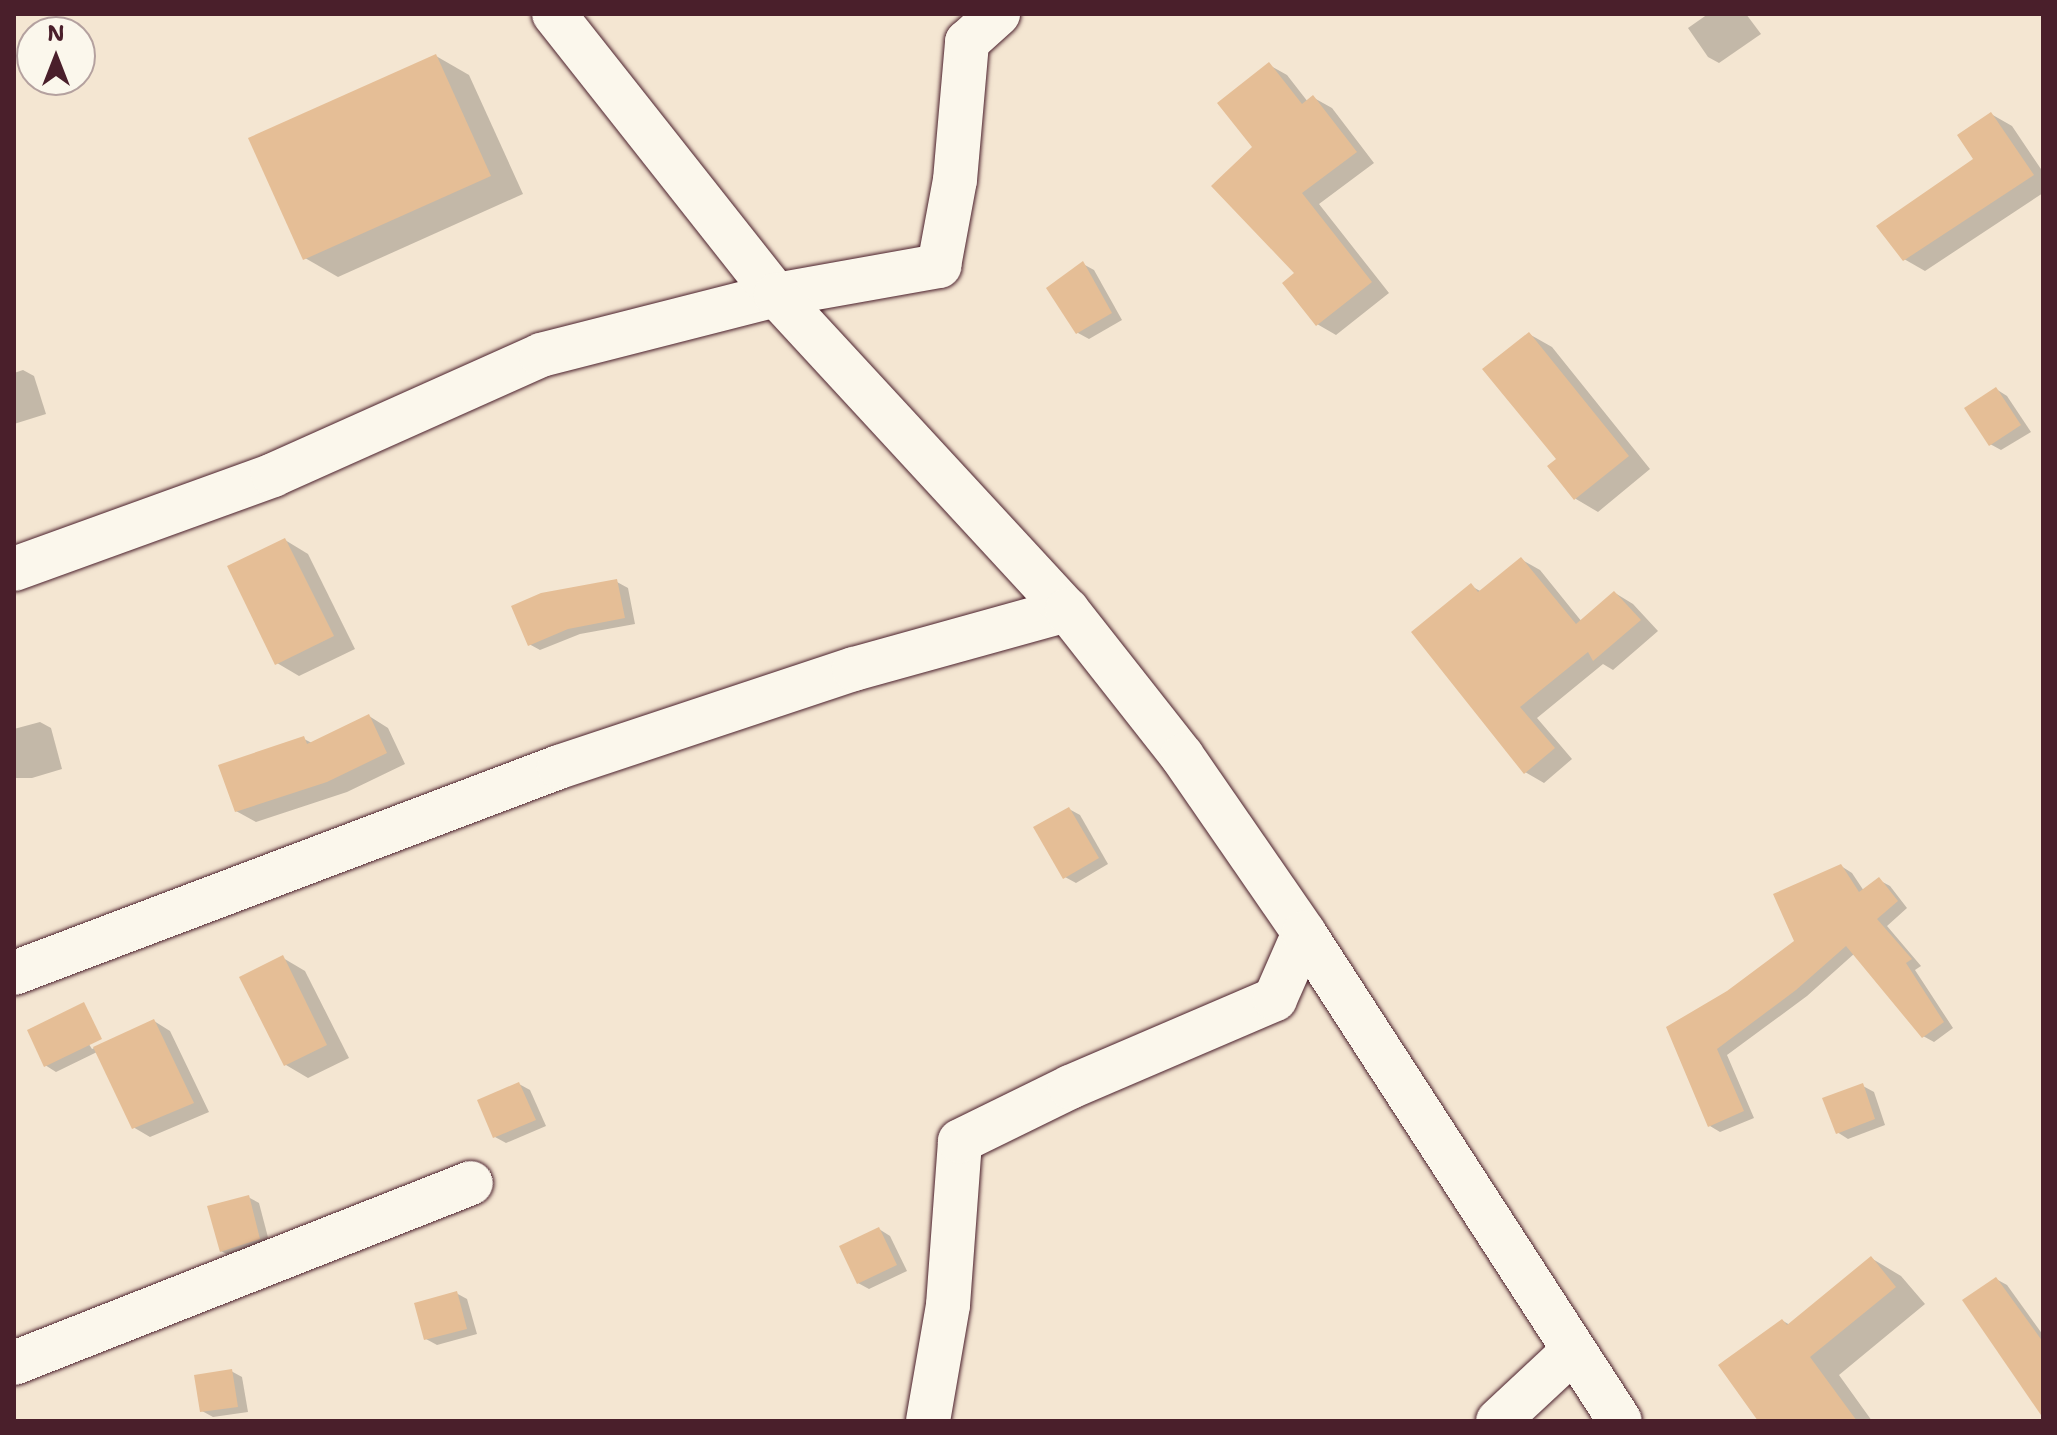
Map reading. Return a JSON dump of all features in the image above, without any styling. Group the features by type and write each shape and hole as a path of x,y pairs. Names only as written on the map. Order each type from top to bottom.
{"street":[{"path":"554,14 776,295 1067,610 1182,756 1304,933 1572,1352 1620,1421"},
{"path":"14,569 273,475 541,355 776,295 939,266 955,180 967,42 998,14"},
{"path":"14,973 559,767 854,669 1067,610"},
{"path":"928,1421 948,1305 960,1141 1070,1087 1275,999 1304,933"},
{"path":"14,1363 471,1183"},
{"path":"1498,1421 1572,1352"}],"building":[{"path":"436,54 491,176 303,260 248,138"},
{"path":"1269,62 1302,104 1313,95 1357,152 1302,193 1372,282 1316,326 1282,283 1294,273 1211,186 1252,147 1217,103"},
{"path":"1991,112 2034,175 1903,261 1876,226 1973,159 1957,135"},
{"path":"1083,261 1112,313 1076,334 1046,288"},
{"path":"1529,332 1629,456 1574,500 1547,466 1556,459 1482,369"},
{"path":"1996,387 2021,425 1989,446 1964,408"},
{"path":"285,538 334,636 275,665 227,566"},
{"path":"1521,557 1576,624 1614,591 1641,620 1593,661 1588,652 1520,707 1555,748 1524,774 1411,632 1471,583 1478,592"},
{"path":"617,579 625,618 568,629 528,646 511,606 541,593"},
{"path":"369,714 387,753 327,782 235,812 218,765 304,736 307,744"},
{"path":"1069,807 1099,858 1063,879 1033,827"},
{"path":"1841,864 1859,892 1879,877 1898,901 1877,919 1912,959 1906,963 1944,1022 1922,1038 1846,946 1796,990 1717,1049 1744,1111 1708,1127 1666,1027 1727,991 1794,941 1773,894"},
{"path":"283,955 327,1045 284,1066 239,977"},
{"path":"84,1002 102,1039 44,1067 27,1030"},
{"path":"154,1019 194,1103 132,1129 93,1047"},
{"path":"519,1082 536,1120 493,1138 477,1100"},
{"path":"1863,1083 1875,1119 1836,1134 1822,1098"},
{"path":"249,1195 260,1239 220,1252 207,1206"},
{"path":"879,1227 897,1265 857,1284 839,1246"},
{"path":"1871,1256 1896,1287 1810,1357 1857,1421 1758,1421 1718,1365 1782,1319 1787,1325"},
{"path":"1996,1277 2043,1342 2043,1418 1962,1300"},
{"path":"457,1291 467,1329 424,1340 414,1303"},
{"path":"232,1369 238,1407 200,1412 194,1375"}]}
